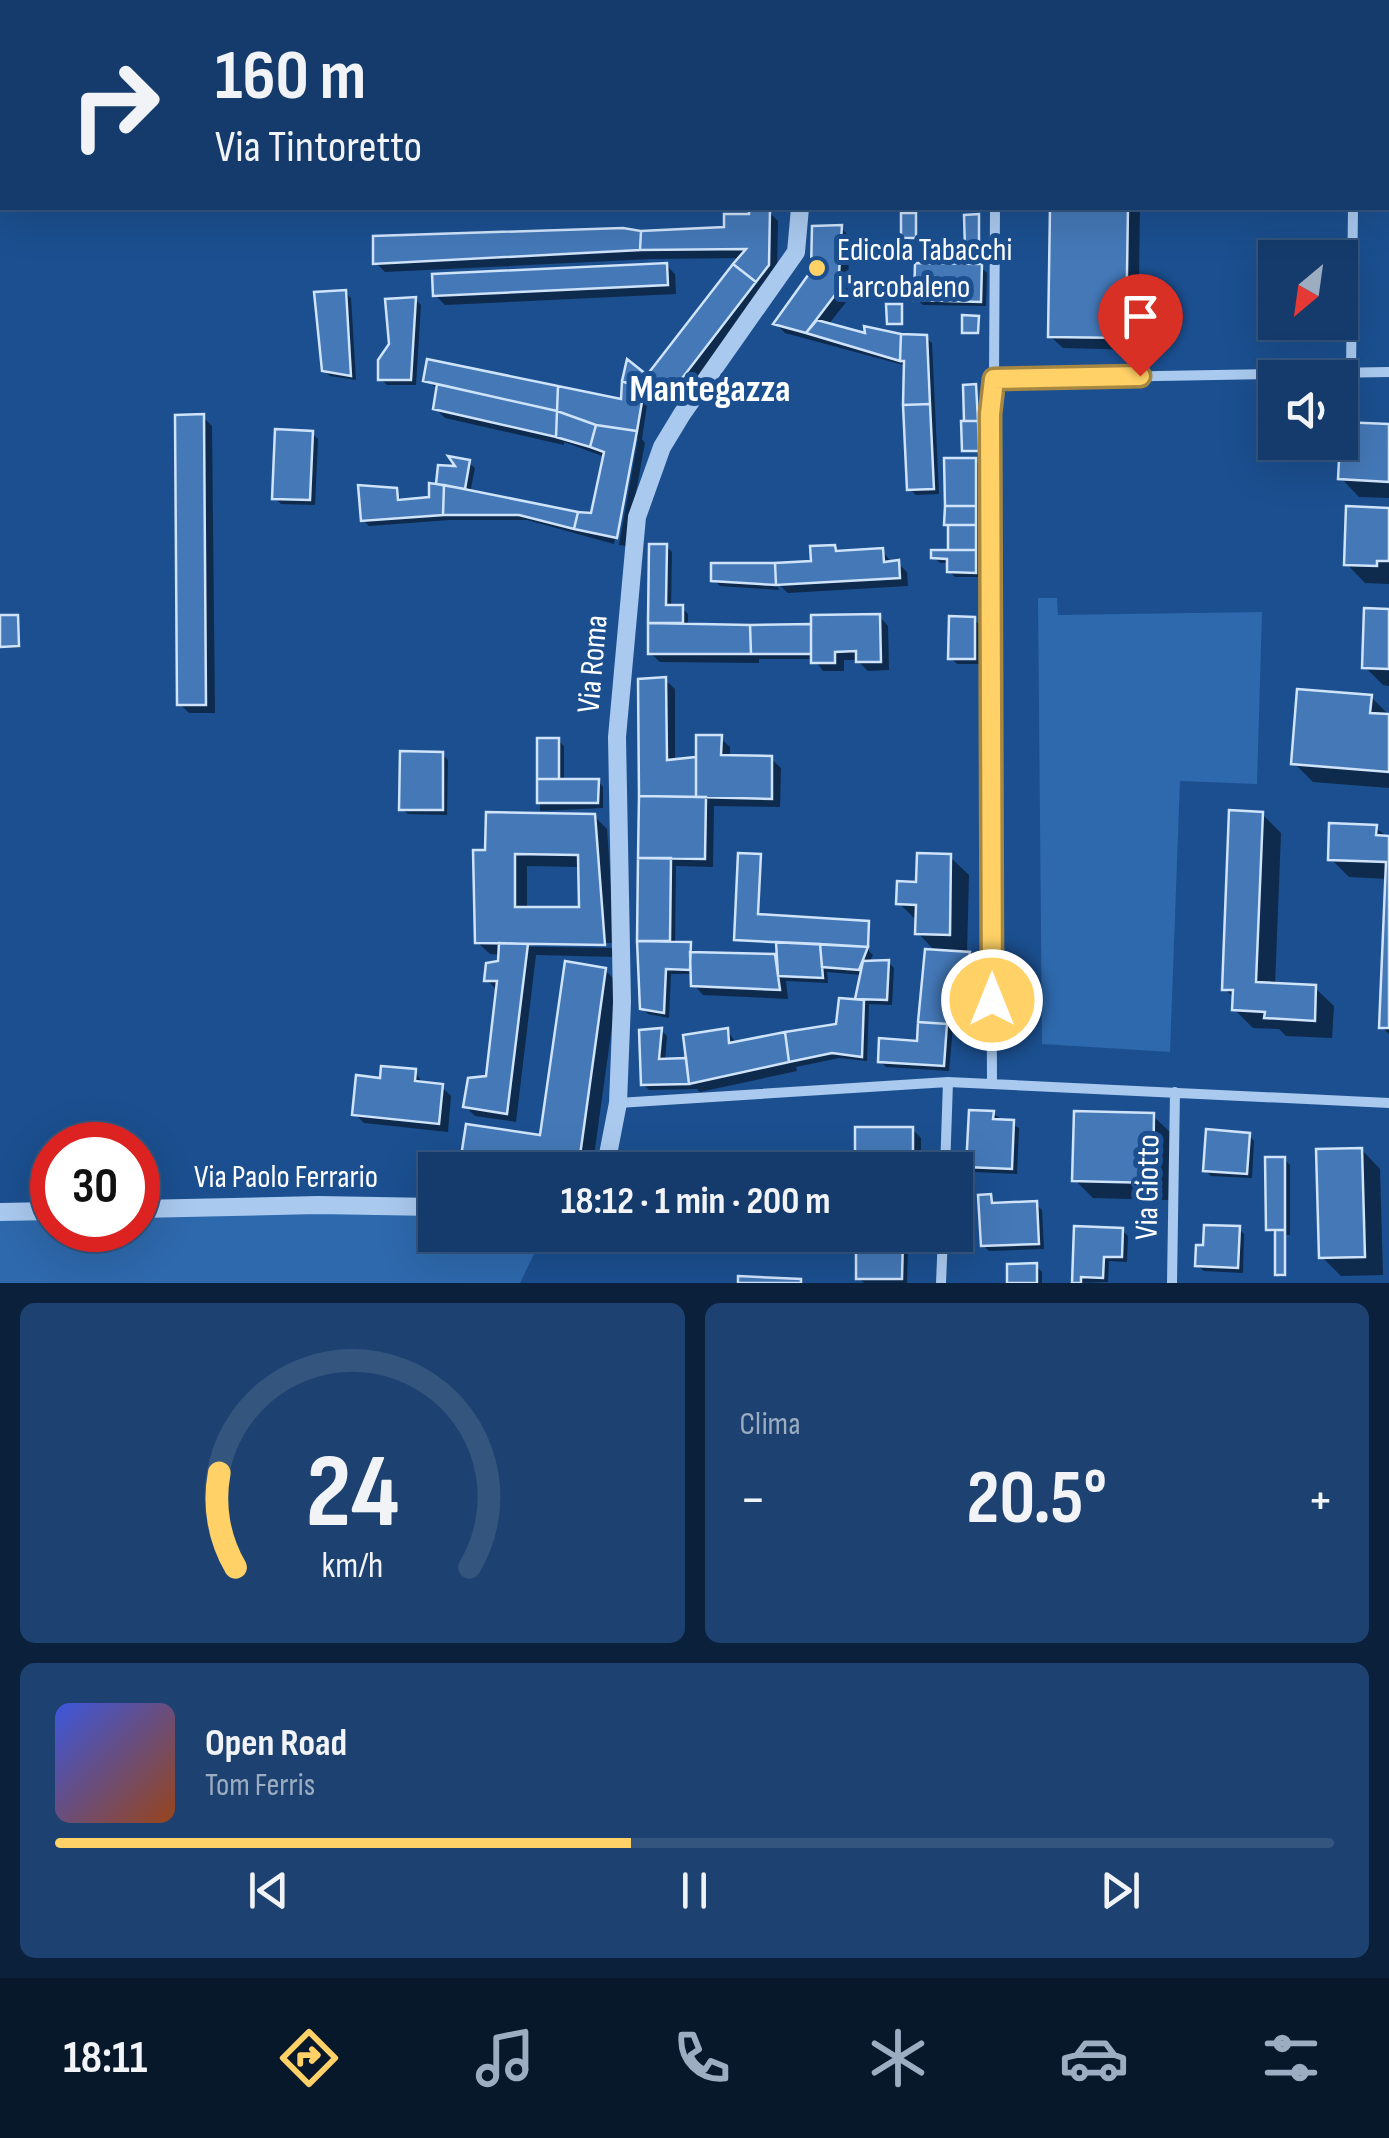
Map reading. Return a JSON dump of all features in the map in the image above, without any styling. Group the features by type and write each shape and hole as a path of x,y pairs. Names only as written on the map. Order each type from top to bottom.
{"street":[{"name":"Via Roma","path":"608,1152 618,1103 622,1002 618,737 637,516 662,447 796,252 800,210"},
{"path":"992,1084 990,414 994,379 995,210"},
{"path":"1352,210 1352,360"},
{"path":"1358,372 1389,372"},
{"path":"994,379 1258,374"},
{"path":"946,1152 948,1082"},
{"path":"618,1103 948,1082 1389,1103"},
{"name":"Via Giotto","path":"1172,1283 1175,1092"},
{"name":"Via Paolo Ferrario","path":"160,1209 418,1207"},
{"path":"0,1212 30,1211"},
{"path":"941,1283 942,1252"}],"shaded area":[{"path":"1038,598 1057,598 1058,615 1262,612 1257,784 1180,781 1170,1052 1042,1044"},
{"path":"338,1205 418,1212 418,1252 534,1254 520,1283 0,1283 0,1220 30,1219 30,1252 160,1252 160,1214"}],"building":[{"path":"749,210 770,210 769,265 756,282 733,264 746,249 640,250 641,231 724,227 724,214 749,214"},
{"path":"1050,210 1128,210 1126,338 1048,337"},
{"path":"901,213 916,213 916,238 901,238"},
{"path":"979,214 979,249 965,249 964,215"},
{"path":"842,225 838,291 806,333 773,324 811,271 812,226"},
{"path":"623,228 641,231 640,250 373,264 373,236"},
{"path":"667,263 668,285 433,296 432,274"},
{"path":"915,263 982,264 981,302 914,300"},
{"path":"733,264 756,282 670,394 647,375"},
{"path":"346,290 351,376 322,371 314,292"},
{"path":"416,297 411,380 378,380 378,360 389,344 385,299"},
{"path":"886,304 902,304 902,324 887,324"},
{"path":"962,315 979,316 978,333 962,333"},
{"path":"817,320 865,333 864,326 901,334 900,361 806,333"},
{"path":"901,334 927,335 930,404 903,405"},
{"path":"427,359 558,386 557,411 423,381"},
{"path":"627,359 657,384 644,390 622,381"},
{"path":"622,381 644,390 637,431 596,425 557,411 558,386 621,399"},
{"path":"437,384 557,411 556,437 433,409"},
{"path":"976,384 978,421 964,421 963,385"},
{"path":"930,404 934,489 907,490 903,405"},
{"path":"557,411 596,425 590,447 556,437"},
{"path":"204,414 206,705 177,705 175,415"},
{"path":"961,421 978,421 979,451 962,451"},
{"path":"1358,423 1389,424 1389,482 1338,479 1339,460 1358,460"},
{"path":"596,425 637,431 617,538 574,529 578,512 591,513 604,452 590,447"},
{"path":"275,429 313,431 310,500 272,499"},
{"path":"448,456 470,460 465,489 436,484 438,465 455,466"},
{"path":"944,458 976,458 976,506 945,506"},
{"path":"429,483 444,485 443,515 361,521 358,485 397,488 398,500 429,497"},
{"path":"444,485 578,512 574,529 519,515 443,515"},
{"path":"945,506 976,506 976,525 944,525"},
{"path":"1346,506 1389,508 1389,561 1377,561 1377,566 1344,565"},
{"path":"948,525 976,525 976,550 948,550"},
{"path":"649,544 667,544 666,605 683,605 683,623 648,623"},
{"path":"835,545 836,551 883,548 884,562 899,560 900,578 776,585 775,563 811,561 810,546"},
{"path":"931,550 976,550 976,573 947,572 947,559 931,558"},
{"path":"711,563 775,563 776,585 711,581"},
{"path":"1364,608 1389,609 1389,669 1362,668"},
{"path":"880,614 881,662 856,662 856,651 835,652 835,663 811,663 811,615"},
{"path":"0,615 18,615 19,646 0,647"},
{"path":"949,616 975,617 975,659 948,659"},
{"path":"648,623 750,625 751,654 648,654"},
{"path":"811,624 811,654 751,654 750,625"},
{"path":"666,677 667,760 696,757 696,797 639,796 638,679"},
{"path":"1297,689 1372,695 1370,713 1389,714 1389,772 1291,764"},
{"path":"696,735 722,735 721,755 772,756 772,799 696,797"},
{"path":"537,738 559,738 559,779 537,779"},
{"path":"400,751 443,752 443,810 399,810"},
{"path":"537,779 599,779 598,803 537,803"},
{"path":"639,796 706,797 705,859 638,858"},
{"path":"1229,810 1263,812 1256,982 1316,985 1315,1021 1264,1018 1265,1012 1232,1010 1233,990 1222,990"},
{"path":"486,812 595,814 605,945 475,943 473,850 485,850","holes":["515,854 578,855 579,907 515,907"]},
{"path":"1329,823 1377,825 1376,835 1389,836 1389,1028 1379,1028 1386,862 1328,860"},
{"path":"738,853 761,854 758,914 869,921 868,947 734,940"},
{"path":"917,853 951,854 950,935 915,934 916,905 896,904 897,881 916,882"},
{"path":"638,858 671,858 670,941 637,941"},
{"path":"637,941 691,942 690,970 666,969 664,1013 640,1009"},
{"path":"776,942 820,944 823,978 778,976"},
{"path":"499,943 528,944 507,1114 463,1107 468,1078 486,1076 497,981 484,981 486,963 498,961"},
{"path":"820,944 868,947 859,970 822,967"},
{"path":"925,949 970,952 962,1001 950,1001 947,1024 918,1022"},
{"path":"690,952 775,954 780,990 691,986"},
{"path":"889,960 887,1000 855,999 863,961"},
{"path":"565,961 606,968 580,1152 462,1152 466,1124 540,1135"},
{"path":"839,998 864,1000 862,1057 832,1053 789,1062 785,1032 836,1024"},
{"path":"918,1022 947,1024 944,1066 878,1062 879,1038 917,1041"},
{"path":"662,1028 659,1059 686,1058 689,1084 641,1085 639,1030"},
{"path":"728,1028 729,1043 785,1032 789,1062 689,1084 683,1035"},
{"path":"381,1066 416,1069 415,1081 443,1084 439,1124 352,1115 356,1075 380,1078"},
{"path":"969,1110 994,1111 993,1119 1014,1120 1012,1169 973,1167 973,1152 967,1152"},
{"path":"1074,1111 1154,1113 1153,1183 1072,1181"},
{"path":"855,1127 913,1127 913,1152 855,1152"},
{"path":"1206,1129 1250,1133 1247,1174 1203,1171"},
{"path":"1362,1148 1365,1257 1319,1258 1316,1149"},
{"path":"1265,1157 1285,1157 1285,1230 1266,1230"},
{"path":"991,1194 992,1203 1037,1201 1039,1244 981,1246 978,1195"},
{"path":"1204,1225 1240,1226 1238,1268 1195,1266 1196,1245 1203,1245"},
{"path":"1074,1226 1123,1228 1122,1257 1104,1257 1103,1278 1081,1277 1081,1283 1072,1283"},
{"path":"1275,1230 1285,1230 1285,1275 1275,1275"},
{"path":"856,1252 903,1252 902,1279 856,1279"},
{"path":"1037,1263 1037,1283 1007,1283 1007,1264"},
{"path":"738,1276 801,1279 801,1283 738,1283"}],"place":[{"name":"Edicola Tabacchi L'arcobaleno","path":"817,268"}],"district":[{"name":"Mantegazza","path":"710,389"}],"route":[{"path":"992,1000 990,414 994,379 1140,376"}]}
